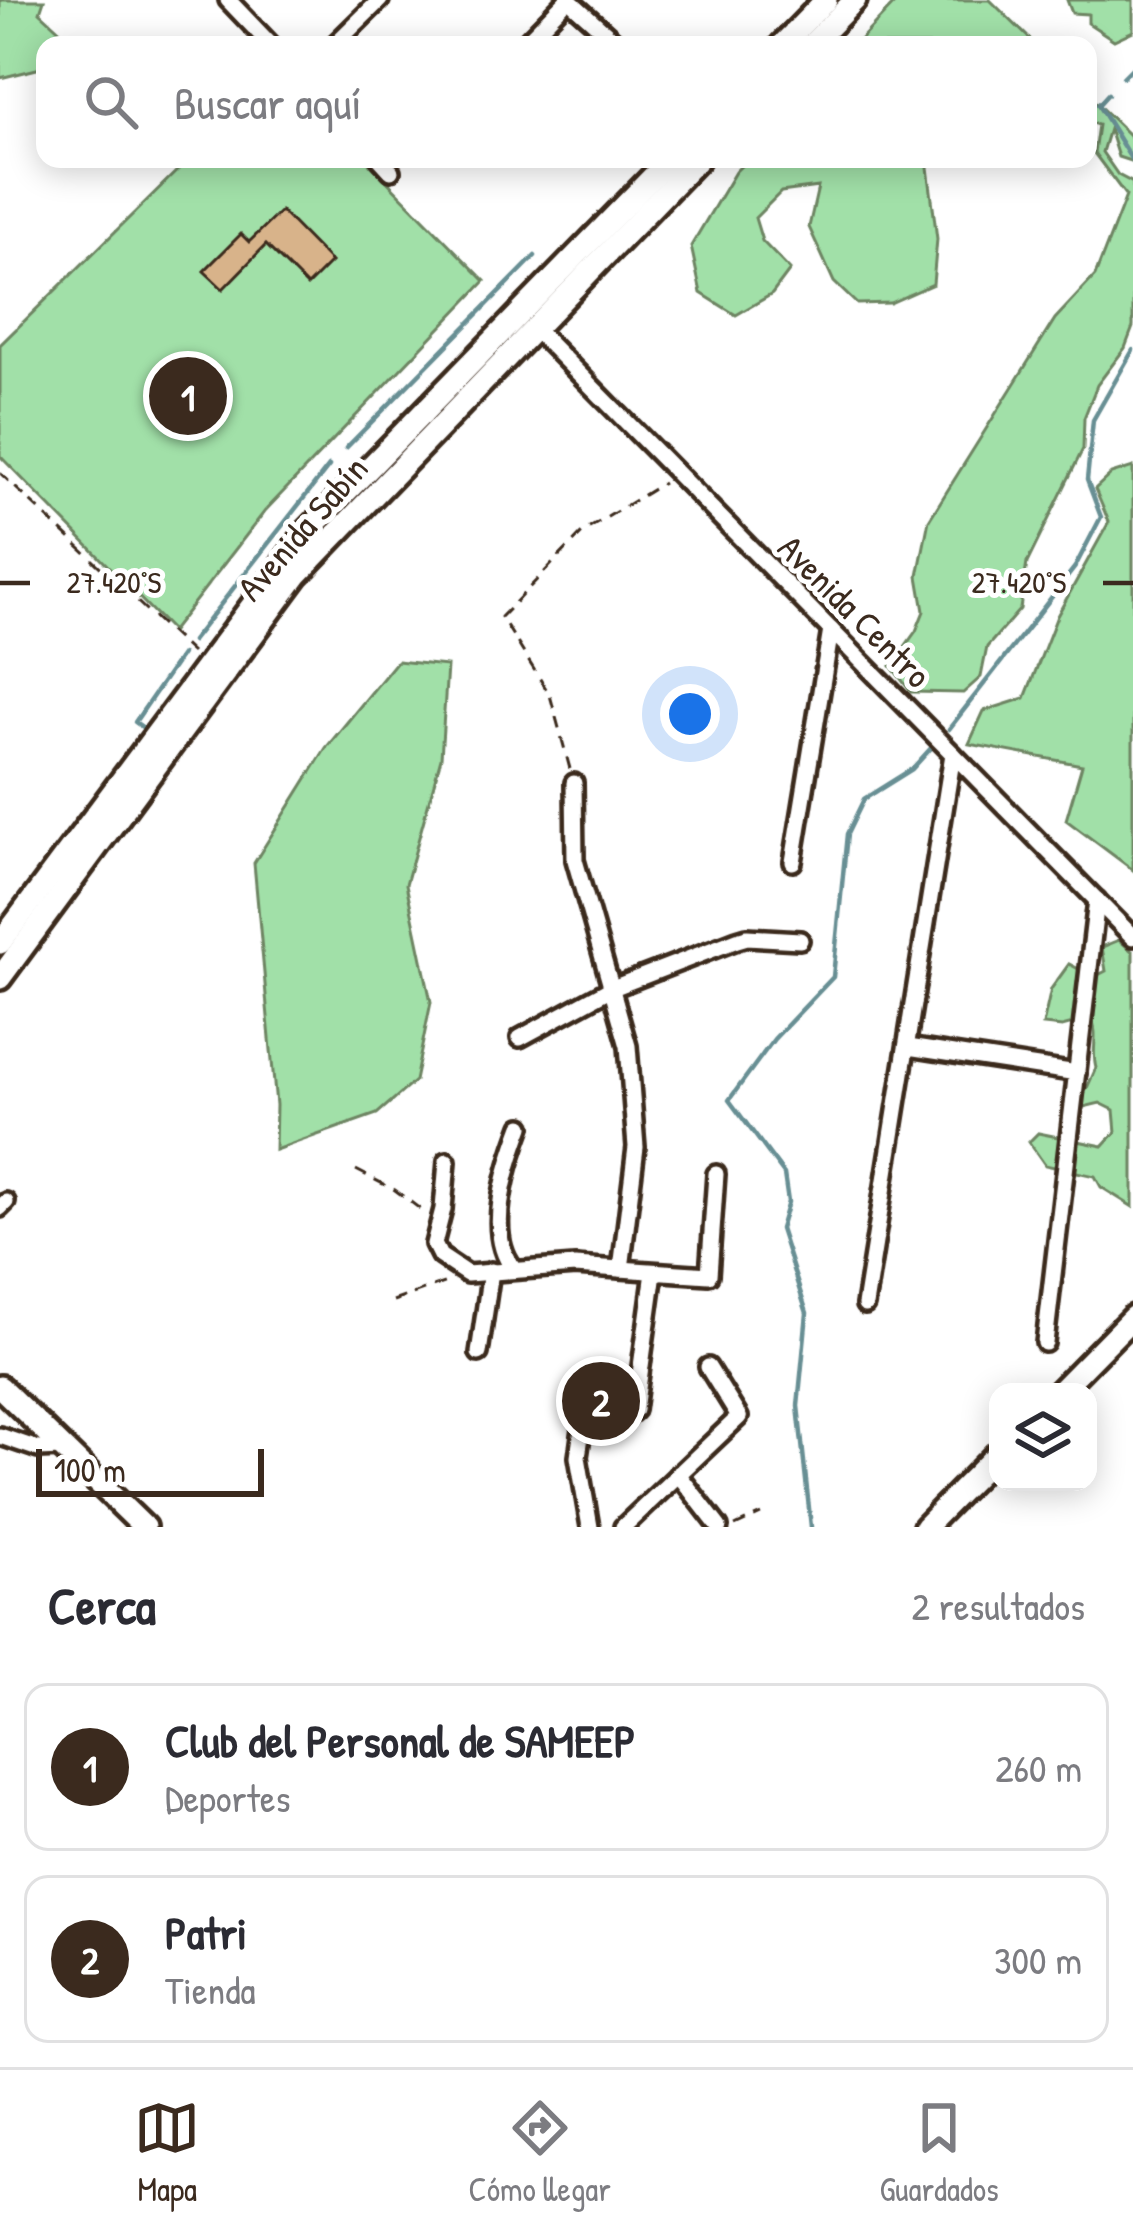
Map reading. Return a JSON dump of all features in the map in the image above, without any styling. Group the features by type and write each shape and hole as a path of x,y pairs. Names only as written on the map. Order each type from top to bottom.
{"main road":[{"path":"791,36 826,0"},
{"path":"820,36 856,0"},
{"name":"Avenida Sabín","path":"0,943 308,532 661,168"},
{"name":"Avenida Sabín","path":"0,978 297,575 689,168"},
{"path":"1068,1383 1133,1317"},
{"path":"0,1388 144,1527"},
{"path":"925,1527 989,1462"}],"street":[{"path":"228,0 263,36"},
{"path":"343,36 380,0"},
{"path":"532,36 568,0 609,36"},
{"name":"Avenida Centro","path":"534,328 1133,937"},
{"path":"793,862 830,629"},
{"path":"865,1305 953,754"},
{"path":"574,782 575,860 628,1046 636,1147 621,1269"},
{"path":"1046,1343 1097,900"},
{"path":"520,1038 610,989 747,937 800,940"},
{"path":"908,1048 1077,1073"},
{"path":"513,1268 504,1257 500,1202 522,1126"},
{"path":"447,1161 434,1244 440,1256 467,1274 513,1268 709,1275 716,1174"},
{"path":"479,1353 491,1271"},
{"path":"590,1527 578,1457 583,1422 623,1420 635,1410 654,1272"},
{"path":"622,1527 739,1417 708,1367"},
{"path":"0,1436 38,1449 61,1448"},
{"path":"677,1474 719,1527"}],"path":[{"path":"0,473 206,666"},
{"path":"574,782 550,695 501,617 584,532 677,474"},
{"path":"356,1170 395,1190 440,1225"},
{"path":"393,1301 467,1274"},
{"path":"733,1527 761,1514"}],"green space":[{"path":"0,0 44,0 40,12 66,36 36,36 36,69 0,78"},
{"path":"898,0 990,0 1027,36 864,36"},
{"path":"1067,0 1133,0 1133,31 1114,40 1088,23 1088,14 1072,13"},
{"path":"1097,104 1133,139 1133,162 1118,157 1109,129 1102,152 1118,175 1133,183 1133,327 1125,348 1097,385 1084,418 1083,449 1027,563 1020,609 987,647 981,677 963,693 911,692 891,666 924,611 918,576 929,520 1055,319 1095,276 1126,196 1097,157"},
{"path":"180,168 374,168 485,281 265,511 172,631 0,456 0,345"},
{"path":"739,168 928,168 937,239 933,284 890,303 857,304 834,282 809,227 818,187 781,192 755,218 762,241 790,270 772,294 736,315 701,293 691,246"},
{"path":"1133,467 1133,870 1066,820 1082,765 969,744 984,711 1025,698 1057,616 1109,522 1095,489 1111,474"},
{"path":"397,661 447,666 441,758 406,884 431,1002 415,1081 377,1114 275,1150 276,1105 254,863 326,748"},
{"path":"1119,940 1133,952 1133,1207 1101,1187 1095,1176 1045,1165 1029,1142 1038,1133 1103,1146 1116,1132 1114,1110 1100,1103 1084,1107 1070,1101 1087,1088 1096,1068 1092,1019 1062,1027 1043,1025 1051,989 1069,964 1094,977 1106,971 1102,947"}],"building":[{"path":"281,211 331,262 307,286 266,245 223,289 204,271 241,234 249,242"}],"waterway":[{"path":"1123,77 1133,67"},
{"path":"1108,94 1098,105 1133,162"},
{"path":"346,448 535,256"},
{"path":"949,729 1075,567 1101,517 1087,480 1093,420 1133,350"},
{"path":"192,641 329,466"},
{"path":"142,727 135,722 182,654"},
{"path":"811,1527 798,1406 807,1313 780,1229 788,1202 784,1174 729,1100 774,1039 833,977 847,834 864,799 912,769 932,747"}],"place":[{"name":"Club del Personal de SAMEEP","path":"188,396"},
{"name":"Patri","path":"601,1401"}]}
